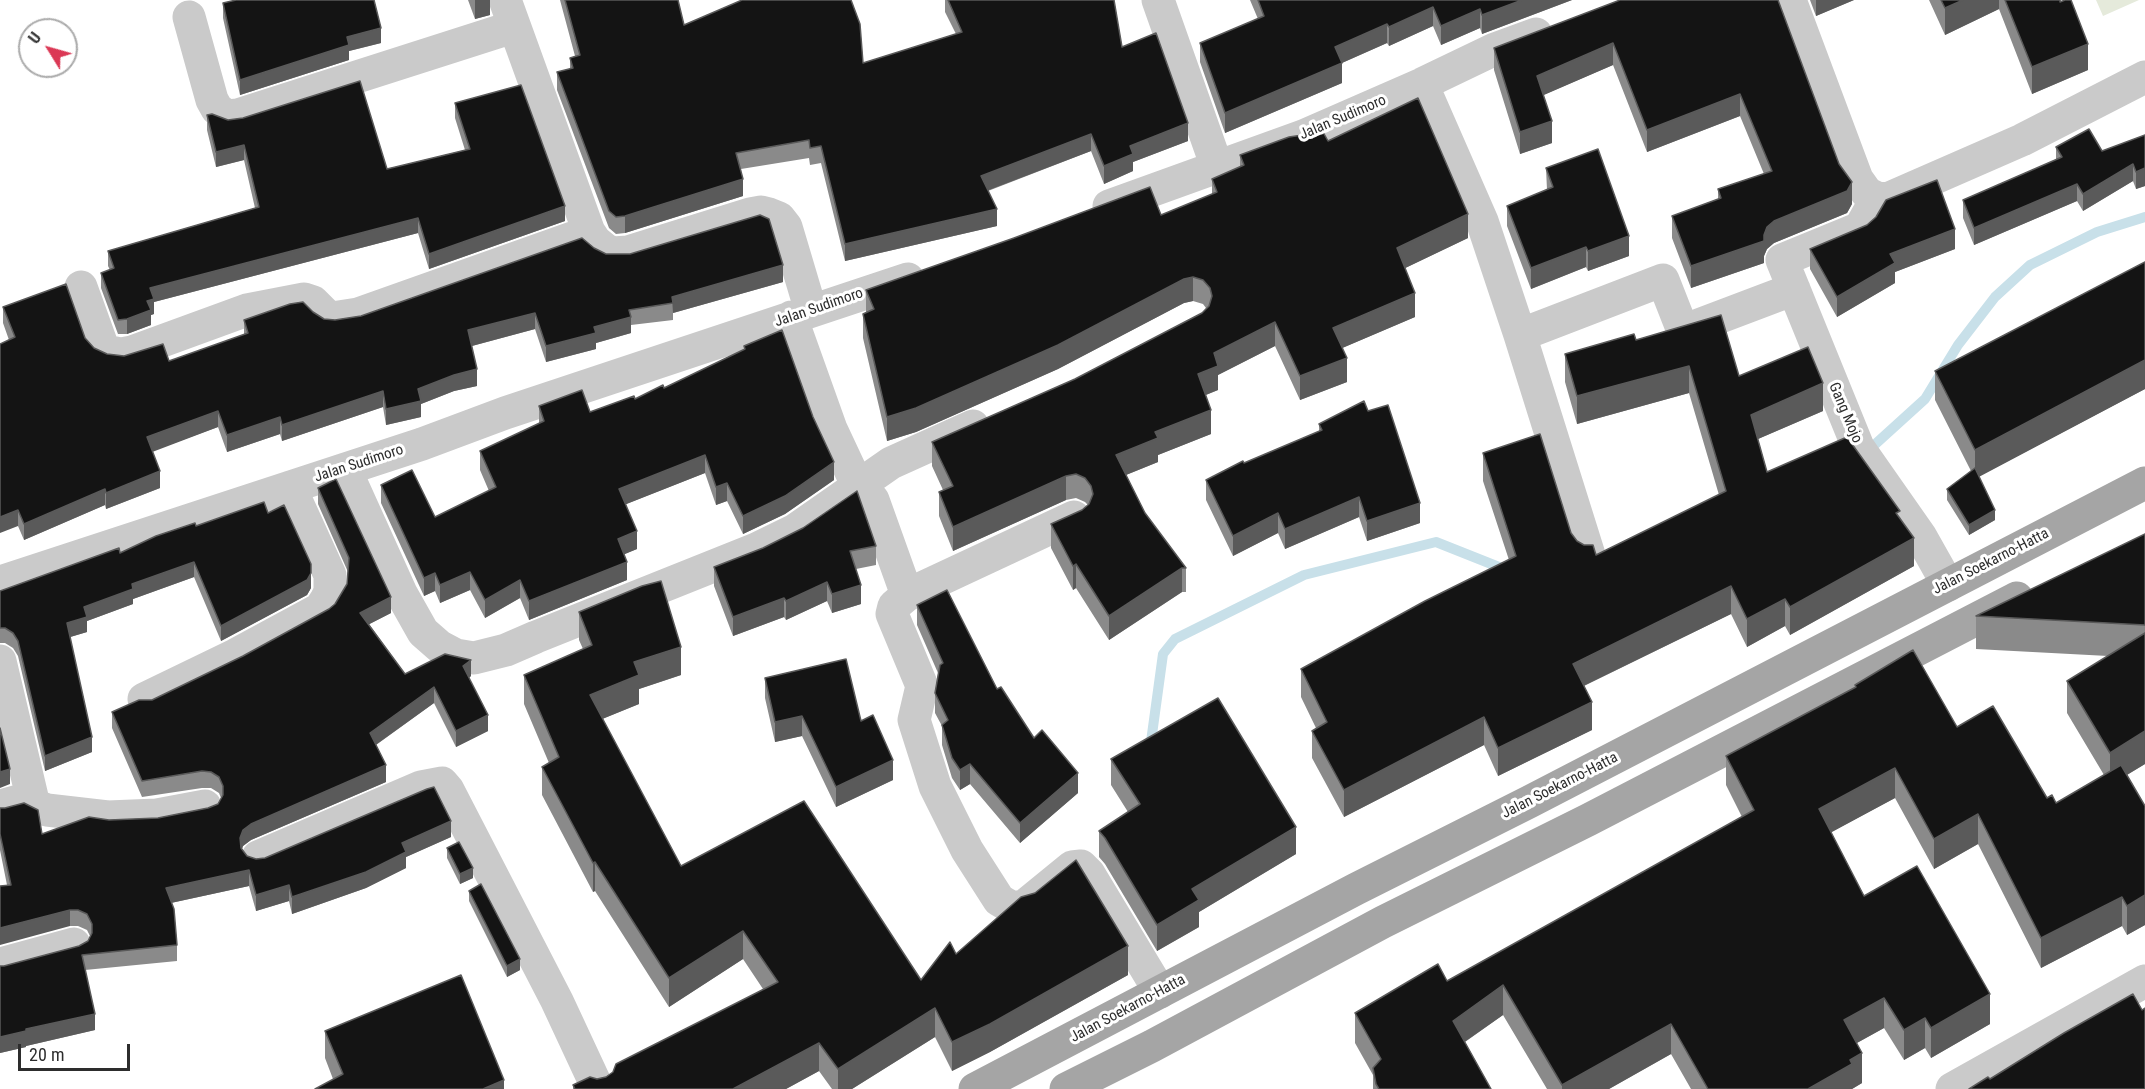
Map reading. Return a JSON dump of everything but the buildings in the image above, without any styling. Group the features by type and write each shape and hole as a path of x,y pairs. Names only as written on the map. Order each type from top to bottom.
{"main road":[{"name":"Jalan Soekarno-Hatta","path":"975,1089 1356,889 2145,483"},
{"path":"1065,1089 1152,1046 1383,922 1588,820 2043,585"},
{"path":"1529,802 1547,839"}],"street":[{"path":"1158,0 1217,167"},
{"path":"1790,0 1857,179 1868,193 1877,198 1887,200 2022,140 2145,77"},
{"path":"189,17 212,100 217,109 227,116 238,115 509,14 589,232 601,247 609,252 617,253 761,212 779,218 786,227 801,314 831,429 853,476 873,500 908,595"},
{"name":"Jalan Sudimoro","path":"1080,217 1303,136 1496,49 1560,24"},
{"path":"1422,84 1482,221 1588,555"},
{"path":"1520,335 1663,280 1683,332 1788,274 1860,228 1877,198"},
{"path":"81,287 103,348 121,354 248,310 304,299 313,302 332,318 358,314 589,232"},
{"name":"Jalan Sudimoro","path":"0,582 345,469 933,270"},
{"name":"Gang Mojo","path":"1788,274 1864,454 1921,537 1948,585"},
{"path":"345,469 401,593 423,632 439,646 456,655 474,658 507,650 795,531 898,459 1000,414"},
{"path":"144,699 235,655 320,609 330,592 330,575 290,487"},
{"path":"1074,517 908,595 894,606 892,614 922,686 914,720 935,786 967,850 999,900 1016,908 1023,907 1072,867 1085,870 1160,992"},
{"path":"0,661 33,801"},
{"path":"258,857 421,787 442,783 557,1001 598,1089"},
{"path":"0,806 26,799 46,810 108,817 157,816 205,806"},
{"path":"0,964 74,944"},
{"path":"1952,1089 2145,981"}],"shaded area":[{"path":"2096,0 2139,0 2103,16"}],"waterway":[{"path":"1864,451 1871,448 1925,399 1958,345 1995,297 2030,265 2097,232 2145,217"},
{"path":"1150,749 1163,654 1175,639 1304,575 1436,542 1509,571"}]}
